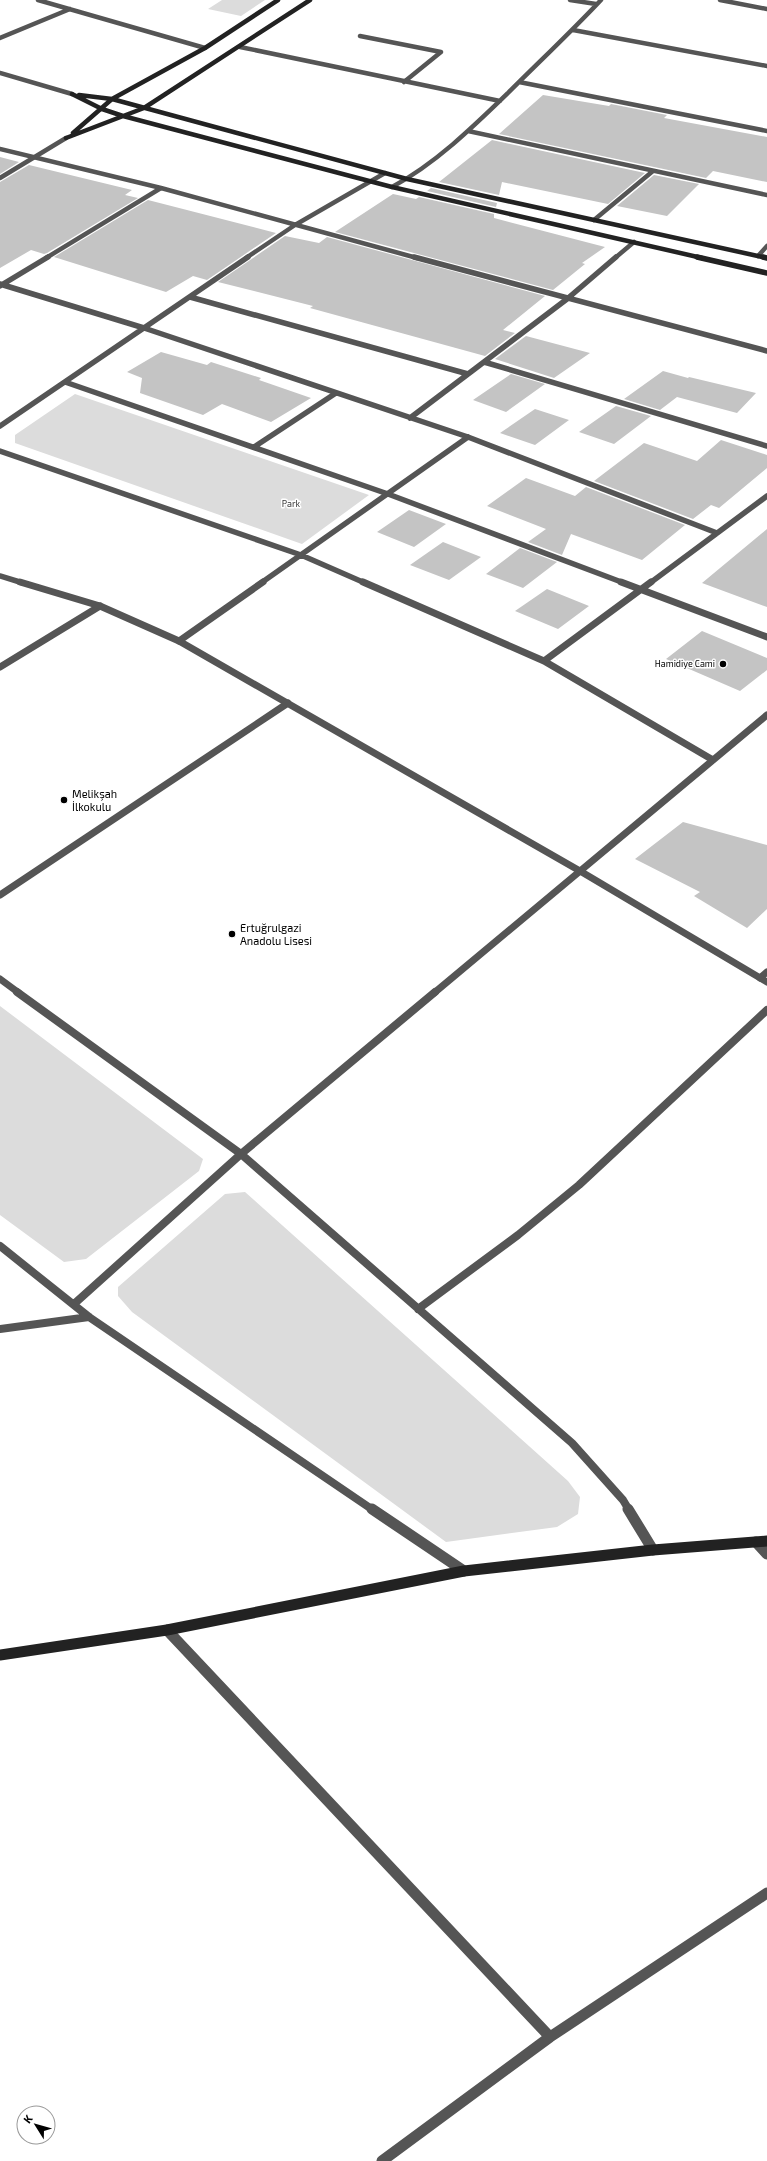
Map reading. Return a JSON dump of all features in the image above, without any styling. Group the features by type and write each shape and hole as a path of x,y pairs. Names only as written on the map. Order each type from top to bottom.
{"main road":[{"path":"66,138 112,99 205,48 278,0"},
{"path":"66,138 144,108 240,47 310,0"},
{"path":"72,94 112,99 407,179 767,258"},
{"path":"72,94 102,109 123,116 392,187 767,273"},
{"path":"0,1655 167,1630 464,1571 653,1550 767,1541"}],"street":[{"path":"38,0 205,48"},
{"path":"570,0 596,4"},
{"path":"392,187 407,179 468,131 573,30 601,0"},
{"path":"720,0 767,9"},
{"path":"0,38 70,9"},
{"path":"573,30 767,66"},
{"path":"360,36 441,52 404,82"},
{"path":"240,47 500,101"},
{"path":"0,73 72,94"},
{"path":"519,82 767,131"},
{"path":"468,131 767,195"},
{"path":"0,178 66,138"},
{"path":"0,149 161,188 566,299 767,351"},
{"path":"594,220 653,171"},
{"path":"0,426 295,225 385,173"},
{"path":"1,285 161,188"},
{"path":"410,418 566,299 634,242"},
{"path":"758,256 767,246"},
{"path":"1,285 144,328 468,437 716,533"},
{"path":"190,297 468,374"},
{"path":"484,362 767,446"},
{"path":"65,382 388,494 767,637"},
{"path":"254,447 336,393"},
{"path":"179,641 468,437"},
{"path":"0,451 301,555 544,661 713,760"},
{"path":"544,661 767,496"},
{"path":"0,576 100,606 179,641 580,871 764,980 767,972"},
{"path":"0,667 100,606"},
{"path":"0,895 288,703"},
{"path":"74,1304 241,1154 767,715"},
{"path":"0,979 241,1154 572,1443 624,1500 653,1550"},
{"path":"418,1309 487,1259 551,1209 616,1151 767,1010"},
{"path":"0,1246 90,1317 464,1571"},
{"path":"0,1329 90,1317"},
{"path":"756,1542 767,1554"},
{"path":"167,1630 550,2037"},
{"path":"382,2161 550,2037 767,1893"}],"green space":[{"path":"222,0 265,0 241,16 208,9"},
{"name":"Park","path":"75,394 369,495 302,544 15,443 15,435"},
{"path":"0,1006 203,1159 199,1171 86,1259 64,1262 0,1215"},
{"path":"245,1192 568,1481 580,1497 578,1514 557,1527 446,1542 132,1312 118,1296 118,1287 225,1194"}],"building":[{"path":"543,95 609,106 611,104 667,115 664,118 767,137 767,182 713,171 706,178 499,134"},
{"path":"492,140 645,173 608,204 502,182 499,195 439,182"},
{"path":"0,157 19,162 0,174"},
{"path":"29,165 132,190 125,195 138,198 47,253 44,254 31,250 0,268 0,182"},
{"path":"654,175 699,184 667,216 617,206"},
{"path":"431,188 497,203 496,207 427,191"},
{"path":"393,194 416,199 419,197 494,214 494,218 605,247 582,263 585,264 553,290 335,232"},
{"path":"148,200 276,233 207,280 193,276 166,292 54,257"},
{"path":"285,236 319,243 327,237 545,296 503,330 515,333 485,356 310,308 313,306 218,282"},
{"path":"526,336 590,353 554,378 495,359"},
{"path":"161,352 207,365 211,362 261,378 259,380 311,398 271,422 222,404 203,415 140,393 142,378 127,372"},
{"path":"663,371 756,393 737,413 677,397 660,410 624,399"},
{"path":"511,374 545,384 506,412 473,400"},
{"path":"616,406 651,416 614,444 579,432"},
{"path":"535,409 569,420 535,445 500,433"},
{"path":"721,440 767,455 767,468 719,508 711,505 693,519 594,481 644,443 697,461"},
{"path":"526,478 575,496 586,487 685,525 642,560 571,534 562,555 528,542 546,529 487,506"},
{"path":"409,510 446,524 414,547 377,532"},
{"path":"767,529 767,607 702,583"},
{"path":"443,542 481,557 449,580 410,565"},
{"path":"520,548 557,562 523,588 486,574"},
{"path":"547,589 589,606 558,629 515,611"},
{"name":"Hamidiye Cami","path":"702,631 767,658 767,670 740,691 666,659"},
{"path":"683,822 767,845 767,909 747,928 694,896 700,892 635,859"}],"place":[{"name":"Hamidiye Cami","path":"723,664"},
{"name":"Melikşah İlkokulu","path":"64,800"},
{"name":"Ertuğrulgazi Anadolu Lisesi","path":"232,934"}]}
